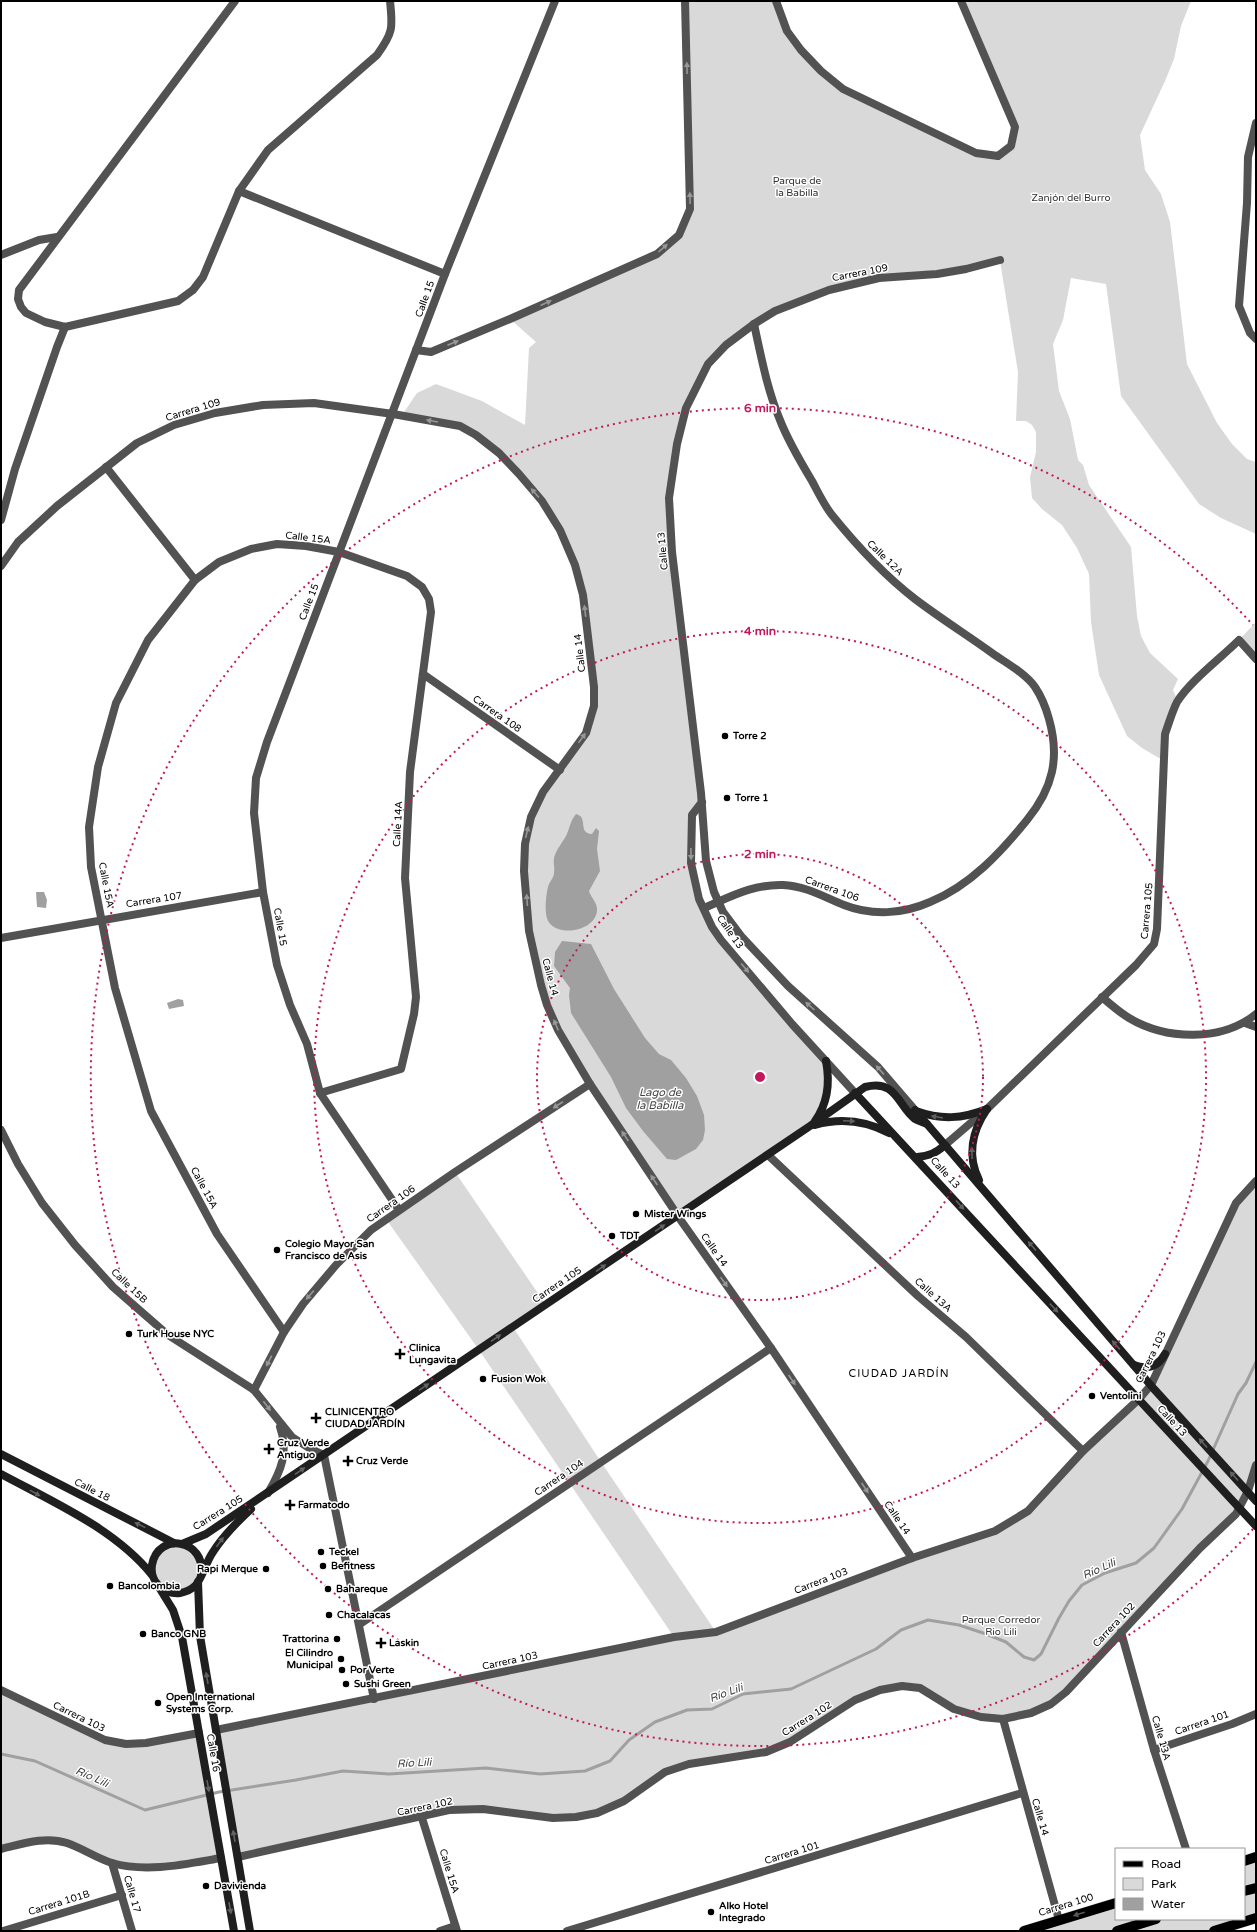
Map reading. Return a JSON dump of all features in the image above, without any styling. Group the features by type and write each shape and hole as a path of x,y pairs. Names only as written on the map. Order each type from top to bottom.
{"main road":[{"path":"810,1126 819,1115 825,1102 829,1075 826,1061"},
{"path":"855,1092 870,1086 885,1087 898,1097 915,1119 927,1124"},
{"name":"Calle 13","path":"855,1092 895,1136 917,1157 1177,1442 1256,1526"},
{"name":"Carrera 105","path":"178,1544 206,1534 268,1493 768,1155 855,1092"},
{"path":"915,1110 942,1118 957,1118 987,1110"},
{"name":"Calle 13","path":"915,1110 1151,1385 1256,1501"},
{"path":"984,1190 975,1172 972,1146 974,1133 987,1110"},
{"path":"810,1126 839,1121 854,1122 882,1129 895,1136"},
{"path":"917,1157 927,1156 937,1152 945,1145"},
{"path":"1134,1364 1150,1367 1159,1363 1165,1354"},
{"name":"Calle 18","path":"1,1454 178,1544"},
{"path":"1,1474 98,1527 134,1554 153,1576 157,1584 166,1591 178,1594 189,1590 199,1579 201,1562 189,1546 178,1544 166,1546 159,1551 154,1558 152,1567 153,1576"},
{"name":"Carrera 105","path":"199,1579 213,1552 225,1536 268,1493"},
{"name":"Calle 16","path":"199,1579 200,1636 250,1931"},
{"name":"Calle 16","path":"157,1584 173,1610 182,1637 234,1931"},
{"path":"1245,1861 1256,1857"},
{"path":"1245,1891 1256,1888"},
{"name":"Carrera 100","path":"1024,1931 1115,1902"},
{"path":"1214,1931 1256,1918"},
{"path":"1118,1931 1153,1920"}],"street":[{"path":"235,1 57,237 19,290 18,299 21,307 26,313 45,322 65,328 178,301 193,290 203,277 239,192 268,150 377,55 388,38 391,28 390,1"},
{"name":"Calle 15","path":"399,1210 320,1093 307,1044 290,1005 276,965 263,892 254,813 256,778 267,742 445,274 555,1"},
{"path":"416,350 431,352 510,319 657,254 679,235 690,208 685,1"},
{"path":"776,1 787,31 801,50 822,72 843,90 976,153 998,156 1011,146 1015,127 961,1"},
{"path":"1256,123 1248,157 1239,306 1250,333 1256,339"},
{"path":"239,192 445,274"},
{"path":"1,255 39,240 57,237"},
{"name":"Carrera 109","path":"754,324 776,311 829,290 879,278 937,274 966,270 1000,260"},
{"name":"Calle 12A","path":"754,324 768,385 780,420 795,452 830,512 881,570 914,598 1001,659 1034,686 1046,707 1053,733 1055,761"},
{"name":"Calle 13","path":"754,324 726,345 708,364 686,408 677,444 669,498 672,552 702,802 706,861 710,881 718,902 729,920 742,936 788,986 878,1067 915,1110"},
{"path":"1,520 17,462 65,328"},
{"name":"Carrera 109","path":"1,566 18,542 57,506 137,443 174,425 214,413 263,405 314,403 393,414"},
{"name":"Calle 14","path":"393,414 460,426 476,435 499,453 542,501 560,530 575,565 583,595 594,687 594,706 586,733 543,792 531,817 525,844 524,871 529,931 541,984 558,1030 590,1084 678,1216 770,1348 912,1558"},
{"path":"106,467 195,580"},
{"name":"Calle 15A","path":"284,1332 218,1234 151,1111 115,988 91,867 89,828 98,766 116,703 148,640 195,580 219,562 250,549 277,544 306,546 339,552"},
{"name":"Calle 14A","path":"320,1093 401,1069 408,1041 416,997 405,871 410,772 431,612 429,598 422,587 407,576 339,552"},
{"name":"Carrera 105","path":"945,1145 987,1110 1145,956 1154,944 1157,928 1165,734 1173,711 1188,689 1239,640 1256,659"},
{"name":"Carrera 108","path":"423,674 560,770"},
{"name":"Carrera 106","path":"704,908 745,890 764,886 782,885 808,889 846,906 864,911 882,913 910,910 932,902 955,889 977,873 1015,835 1037,808 1050,783 1055,761"},
{"name":"Calle 13","path":"702,802 692,815 690,836 691,863 694,884 704,908 721,940 792,1024 855,1092"},
{"name":"Carrera 107","path":"1,938 102,919 263,892"},
{"path":"1102,997 1129,1018 1158,1030 1189,1035 1220,1032 1245,1023 1256,1014"},
{"path":"1245,1023 1256,1027"},
{"name":"Carrera 106","path":"254,1390 284,1332 303,1304 336,1265 371,1230 590,1084"},
{"name":"Calle 15B","path":"1,1130 18,1164 42,1203 75,1245 113,1287 168,1334 254,1390 292,1437 309,1448 324,1455"},
{"name":"Calle 13A","path":"768,1155 918,1296 966,1337 1083,1451"},
{"name":"Carrera 103","path":"216,1730 674,1637 716,1632 912,1558 995,1531 1028,1511 1083,1451 1139,1399 1151,1385 1236,1203 1256,1181"},
{"name":"Carrera 104","path":"360,1624 770,1348"},
{"name":"Calle 15B","path":"268,1493 283,1464 285,1450 279,1422"},
{"path":"324,1455 360,1624 374,1699"},
{"name":"Carrera 102","path":"238,1857 422,1818 449,1810 483,1809 553,1818 576,1817 597,1813 624,1801 665,1772 689,1764 766,1752 790,1742 855,1700 880,1690 902,1686 920,1688 954,1708 981,1717 1003,1719 1031,1713 1050,1704 1066,1692 1121,1632 1240,1508 1248,1491 1256,1465"},
{"name":"Calle 13A","path":"1121,1632 1154,1750 1186,1848"},
{"name":"Carrera 103","path":"1,1690 105,1740 126,1744 146,1743 199,1733"},
{"name":"Carrera 101","path":"1154,1750 1232,1724 1256,1714"},
{"name":"Calle 14","path":"1003,1719 1022,1792 1059,1920"},
{"name":"Carrera 101","path":"567,1931 1022,1792"},
{"name":"Calle 15A","path":"422,1818 456,1928"},
{"path":"1,1849 30,1842 49,1841 66,1843 112,1863 168,1867 221,1858"},
{"name":"Calle 17","path":"112,1863 132,1931"},
{"name":"Carrera 101B","path":"3,1931 122,1895"},
{"path":"440,1931 456,1928"}],"green space":[{"name":"Parque de la Babilla","path":"685,1 776,1 787,31 843,89 976,153 998,156 1011,146 1015,127 961,1 1191,1 1181,26 1174,59 1140,135 1145,170 1161,194 1170,222 1187,364 1217,423 1232,444 1247,459 1256,462 1256,534 1221,518 1199,504 1121,396 1106,284 1071,278 1063,320 1053,344 1059,391 1070,419 1078,460 1083,465 1089,485 1131,547 1137,616 1141,636 1150,653 1178,679 1173,690 1178,702 1173,711 1164,761 1142,748 1127,736 1099,675 1091,622 1089,574 1077,548 1062,525 1042,509 1032,498 1030,477 1036,452 1036,432 1032,425 1026,421 1016,421 1018,372 1000,261 879,278 775,311 708,364 686,408 669,498 701,793 692,815 691,863 712,927 826,1061 829,1075 819,1115 678,1216 558,1030 529,931 524,871 531,817 586,733 594,706 583,595 560,530 519,474 460,426 402,415 417,393 436,384 482,401 525,425 529,348 536,342 510,319 657,254 679,235 690,208"},
{"path":"1256,622 1256,659 1239,640"},
{"name":"Parque Corredor Rio Lili","path":"455,1172 546,1305 513,1327 601,1462 716,1632 995,1531 1028,1511 1151,1385 1236,1203 1256,1181 1256,1465 1240,1508 1051,1704 1003,1719 954,1709 920,1688 880,1690 790,1742 665,1772 624,1801 576,1817 449,1810 238,1857 216,1730 674,1637 479,1350 386,1219"},
{"path":"174,1543 199,1556 198,1582 178,1594 157,1584 154,1558"},
{"path":"1,1690 105,1740 126,1744 199,1733 221,1858 168,1867 112,1863 49,1841 1,1849"},
{"path":"1256,1857 1256,1918 1214,1931 1024,1931 1115,1903 1115,1920 1245,1920 1245,1861"}],"water":[{"path":"576,814 582,818 585,831 592,834 596,828 599,831 597,849 600,871 589,891 597,911 595,918 590,923 576,930 567,931 553,926 548,921 546,913 546,899 547,890 554,875 555,855"},
{"path":"36,892 44,892 47,900 46,908 37,907"},
{"name":"Lago de la Babilla","path":"562,941 591,944 614,989 645,1038 659,1054 671,1060 686,1078 697,1096 704,1115 705,1130 703,1140 696,1149 676,1160 667,1159 626,1108 611,1077 571,1013 569,995 570,988 554,966 555,952"},
{"path":"178,999 183,1000 184,1006 169,1009 167,1003"}],"waterway":[{"name":"Río Lili","path":"1,1754 35,1761 145,1810 219,1792 343,1771 389,1774 486,1768 540,1774 585,1771 610,1761 629,1740 655,1722 687,1710 712,1709 743,1694 791,1689 876,1649 901,1630 928,1620 959,1625 986,1634 1006,1642 1024,1657 1034,1660 1041,1654 1069,1601 1082,1585 1105,1573 1136,1563 1154,1548 1182,1509 1208,1461 1238,1394 1246,1383 1256,1362"}],"place":[{"name":"Torre 2","path":"725,736"},
{"name":"Torre 1","path":"727,798"},
{"name":"Mister Wings","path":"636,1214"},
{"name":"TDT","path":"612,1236"},
{"name":"Colegio Mayor San Francisco de Asis","path":"277,1250"},
{"name":"Turk House NYC","path":"129,1334"},
{"name":"Clinica Lungavita","path":"400,1354"},
{"name":"Fusion Wok","path":"483,1379"},
{"name":"Ventolini","path":"1092,1396"},
{"name":"CLINICENTRO CIUDAD JARDÍN","path":"316,1418"},
{"name":"Cruz Verde Antiguo","path":"269,1449"},
{"name":"Cruz Verde","path":"348,1461"},
{"name":"Farmatodo","path":"290,1505"},
{"name":"Teckel","path":"321,1552"},
{"name":"Befitness","path":"323,1566"},
{"name":"Rapi Merque","path":"266,1569"},
{"name":"Bancolombia","path":"110,1586"},
{"name":"Bahareque","path":"328,1589"},
{"name":"Chacalacas","path":"329,1615"},
{"name":"Banco GNB","path":"143,1634"},
{"name":"Trattorina","path":"337,1639"},
{"name":"Laskin","path":"381,1643"},
{"name":"El Cilindro Municipal","path":"341,1659"},
{"name":"Por Verte","path":"342,1670"},
{"name":"Sushi Green","path":"346,1684"},
{"name":"Open International Systems Corp.","path":"158,1703"},
{"name":"Davivienda","path":"206,1886"},
{"name":"Alko Hotel Integrado","path":"711,1912"}],"district":[{"name":"CIUDAD JARDÍN","path":"899,1373"}],"park label":[{"name":"Zanjón del Burro","path":"1071,198"}]}
